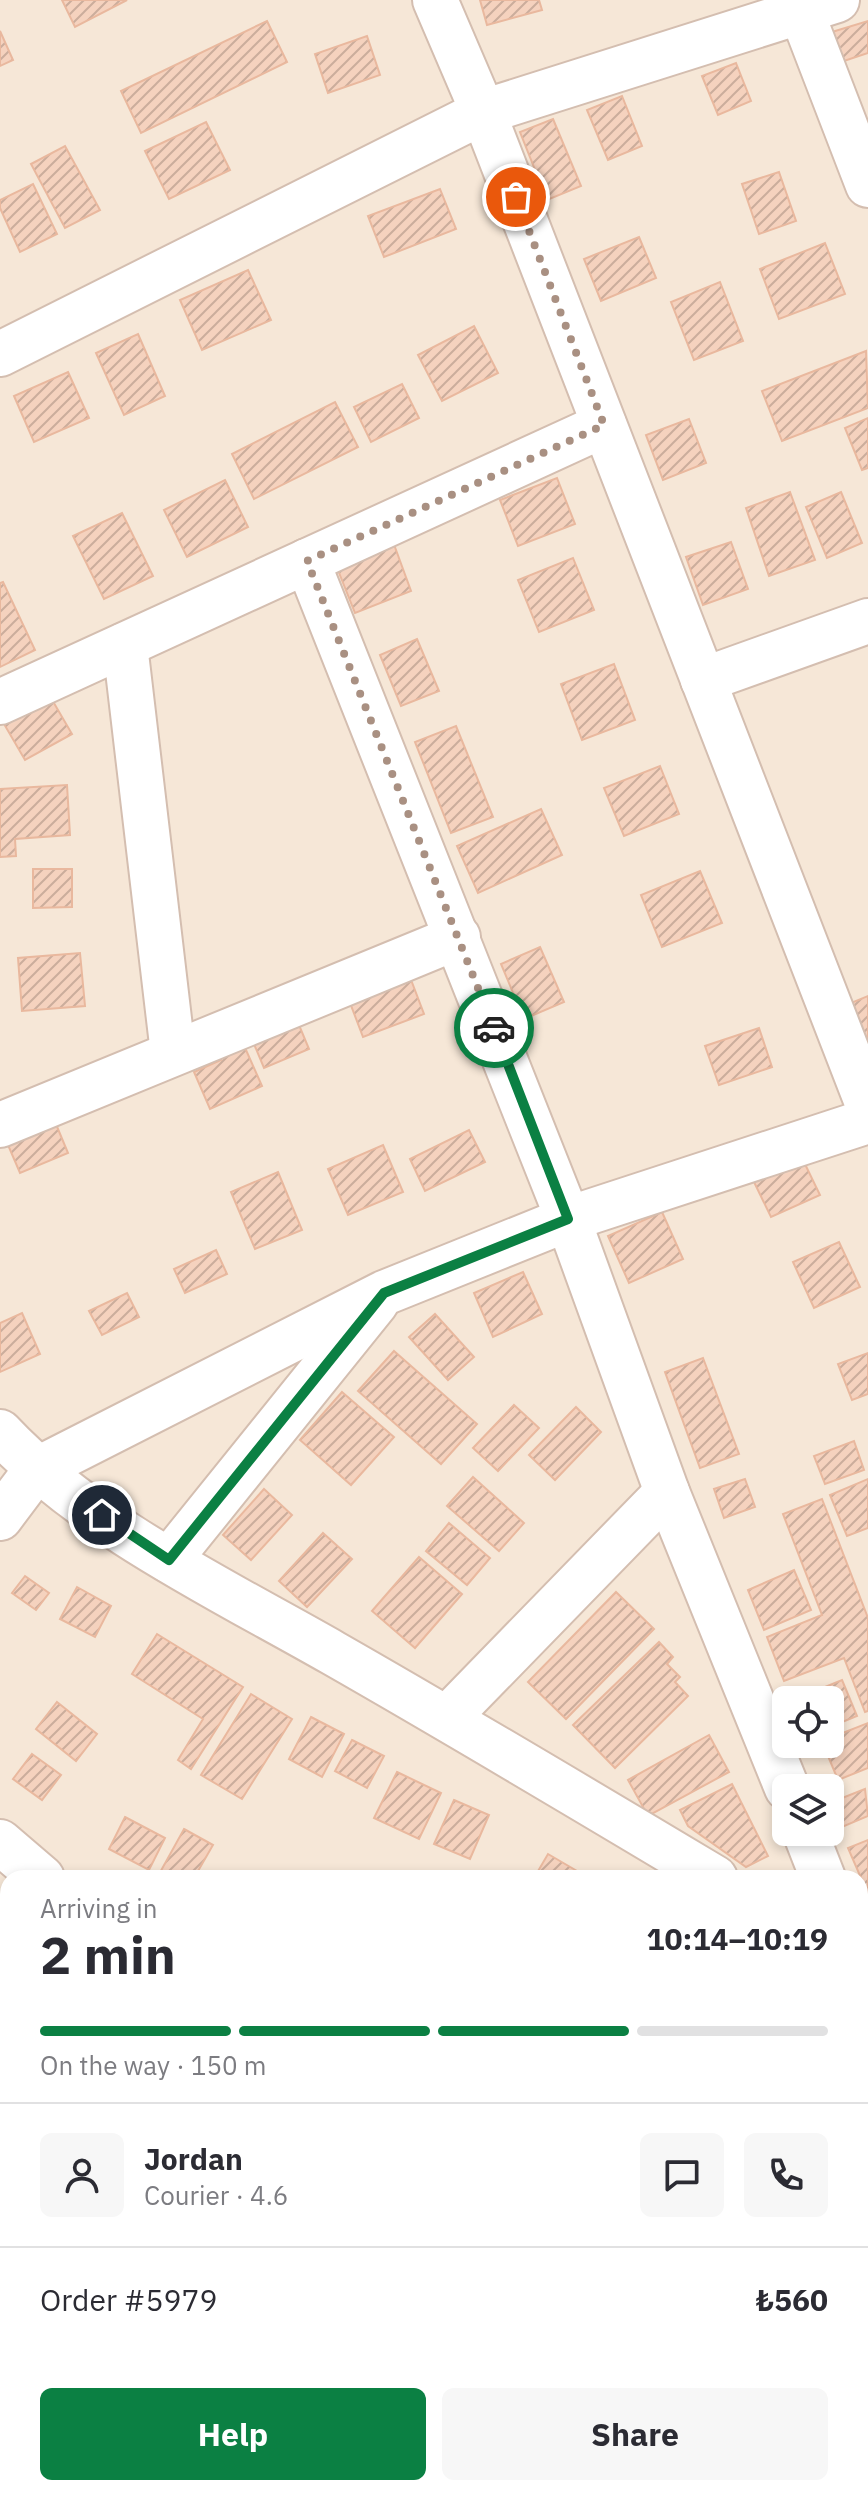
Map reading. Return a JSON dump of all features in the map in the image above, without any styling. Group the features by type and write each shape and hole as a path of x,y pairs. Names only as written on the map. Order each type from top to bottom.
{"street":[{"path":"435,0 483,112 868,1105"},
{"path":"0,354 483,112 819,6 868,185"},
{"path":"0,702 604,425"},
{"path":"307,561 568,1219 667,1492 781,1774"},
{"path":"703,680 868,621"},
{"path":"125,645 173,1053"},
{"path":"0,1125 458,937"},
{"path":"0,1518 36,1470 384,1293 568,1219 868,1121"},
{"path":"169,1560 384,1293"},
{"path":"0,1432 36,1470 169,1560 447,1718 702,1870"},
{"path":"447,1718 667,1492"},
{"path":"0,1842 33,1870"},
{"path":"810,1846 820,1870"}],"shaded area":[{"path":"0,0 868,0 868,1870 0,1870"}],"building":[{"path":"62,0 127,0 75,27"},
{"path":"480,0 539,0 542,10 487,25"},
{"path":"267,21 287,62 141,133 121,91"},
{"path":"868,21 868,53 841,62 832,32"},
{"path":"0,31 13,60 0,66"},
{"path":"367,36 380,75 328,93 315,54"},
{"path":"736,63 751,101 718,115 702,76"},
{"path":"622,96 642,146 608,160 587,110"},
{"path":"553,119 581,186 547,200 520,132"},
{"path":"206,122 230,170 169,199 145,151"},
{"path":"65,146 100,210 65,228 31,164"},
{"path":"779,172 796,221 759,234 742,184"},
{"path":"33,184 57,234 20,252 0,208 0,200"},
{"path":"440,189 456,229 384,257 368,216"},
{"path":"639,237 656,278 601,301 584,259"},
{"path":"825,243 845,294 779,319 760,269"},
{"path":"248,270 271,320 202,350 180,300"},
{"path":"720,282 743,341 694,360 671,302"},
{"path":"474,326 498,373 442,401 418,355"},
{"path":"138,334 165,396 124,415 96,353"},
{"path":"866,351 868,408 782,441 762,391"},
{"path":"68,372 89,418 34,442 14,396"},
{"path":"402,384 419,418 371,442 354,407"},
{"path":"335,402 358,447 254,499 232,454"},
{"path":"868,418 868,468 862,470 845,428"},
{"path":"689,419 706,463 663,480 646,435"},
{"path":"557,478 575,524 518,546 500,500"},
{"path":"225,480 248,527 187,557 164,510"},
{"path":"790,492 815,560 769,576 746,508"},
{"path":"841,492 862,543 827,558 806,507"},
{"path":"122,513 153,576 104,599 73,536"},
{"path":"392,539 411,591 355,613 334,560"},
{"path":"731,542 748,589 703,605 686,557"},
{"path":"573,558 594,610 539,632 518,580"},
{"path":"3,582 35,650 0,667 0,583"},
{"path":"417,639 439,691 401,706 380,655"},
{"path":"614,664 635,720 582,740 561,684"},
{"path":"51,698 72,734 25,760 4,724"},
{"path":"456,726 493,817 451,833 415,742"},
{"path":"660,766 679,814 624,836 604,788"},
{"path":"67,785 70,835 15,839 16,856 0,857 0,789"},
{"path":"541,809 562,855 478,893 457,846"},
{"path":"33,869 72,869 72,907 33,908"},
{"path":"700,871 722,923 662,947 641,895"},
{"path":"540,947 564,1002 524,1019 501,964"},
{"path":"80,953 85,1006 22,1011 18,958"},
{"path":"405,964 424,1014 363,1037 344,987"},
{"path":"868,996 868,1044 851,1003"},
{"path":"294,1013 309,1049 264,1068 249,1032"},
{"path":"759,1028 772,1067 719,1085 705,1046"},
{"path":"238,1032 262,1086 210,1109 194,1072 221,1060 214,1043"},
{"path":"53,1117 68,1153 20,1173 5,1138"},
{"path":"469,1130 485,1162 425,1191 410,1159"},
{"path":"383,1145 403,1192 348,1215 328,1169"},
{"path":"803,1160 820,1195 771,1217 754,1182"},
{"path":"278,1172 302,1230 255,1249 231,1192"},
{"path":"662,1212 683,1259 629,1283 608,1236"},
{"path":"839,1242 860,1287 814,1308 793,1262"},
{"path":"216,1250 227,1274 185,1293 174,1269"},
{"path":"523,1272 542,1314 493,1337 474,1293"},
{"path":"127,1293 139,1317 102,1335 89,1311"},
{"path":"22,1313 40,1354 0,1372 0,1323"},
{"path":"435,1314 474,1357 448,1380 409,1337"},
{"path":"394,1351 477,1424 441,1464 358,1391"},
{"path":"868,1353 868,1394 852,1400 838,1364"},
{"path":"703,1358 739,1454 700,1468 665,1372"},
{"path":"342,1392 394,1437 351,1485 300,1440"},
{"path":"514,1405 539,1428 498,1471 473,1448"},
{"path":"576,1407 601,1432 555,1480 529,1455"},
{"path":"854,1441 864,1470 825,1484 814,1456"},
{"path":"473,1477 524,1523 499,1551 447,1506"},
{"path":"745,1479 755,1507 724,1518 714,1489"},
{"path":"868,1479 868,1528 847,1536 830,1495"},
{"path":"264,1489 292,1515 251,1560 223,1535"},
{"path":"822,1499 868,1618 868,1711 865,1712 844,1658 784,1681 767,1637 822,1615 783,1514"},
{"path":"449,1523 490,1558 467,1585 426,1551"},
{"path":"323,1533 352,1559 307,1607 279,1581"},
{"path":"419,1557 462,1594 415,1648 372,1611"},
{"path":"794,1570 811,1610 764,1630 748,1590"},
{"path":"25,1576 49,1593 36,1610 12,1593"},
{"path":"77,1587 111,1606 95,1637 60,1619"},
{"path":"616,1592 654,1629 566,1719 528,1682"},
{"path":"157,1634 243,1687 191,1769 178,1760 203,1719 132,1674"},
{"path":"659,1642 673,1657 667,1664 680,1677 675,1682 688,1696 615,1768 573,1725"},
{"path":"842,1680 857,1716 844,1721 844,1686 827,1686"},
{"path":"251,1694 292,1719 242,1799 201,1775"},
{"path":"57,1702 97,1734 76,1761 36,1729"},
{"path":"311,1717 344,1734 322,1777 289,1759"},
{"path":"868,1723 868,1768 844,1778 844,1774 836,1774 829,1758 844,1758 844,1732"},
{"path":"709,1735 729,1772 648,1816 628,1780"},
{"path":"352,1740 384,1756 367,1788 335,1771"},
{"path":"32,1754 61,1775 42,1800 13,1779"},
{"path":"397,1772 441,1793 419,1839 374,1818"},
{"path":"732,1784 768,1856 746,1867 688,1826 680,1810"},
{"path":"865,1789 868,1816 844,1826 844,1797"},
{"path":"454,1800 489,1815 470,1859 434,1844"},
{"path":"125,1817 165,1838 149,1870 109,1849"},
{"path":"184,1829 213,1845 199,1870 161,1870"},
{"path":"868,1840 868,1870 858,1870 848,1848"},
{"path":"548,1854 575,1870 539,1870"}],"way so far":[{"path":"494,1028 307,561 604,425 516,197"}],"route":[{"path":"102,1515 169,1560 384,1293 568,1219 494,1028"}]}
